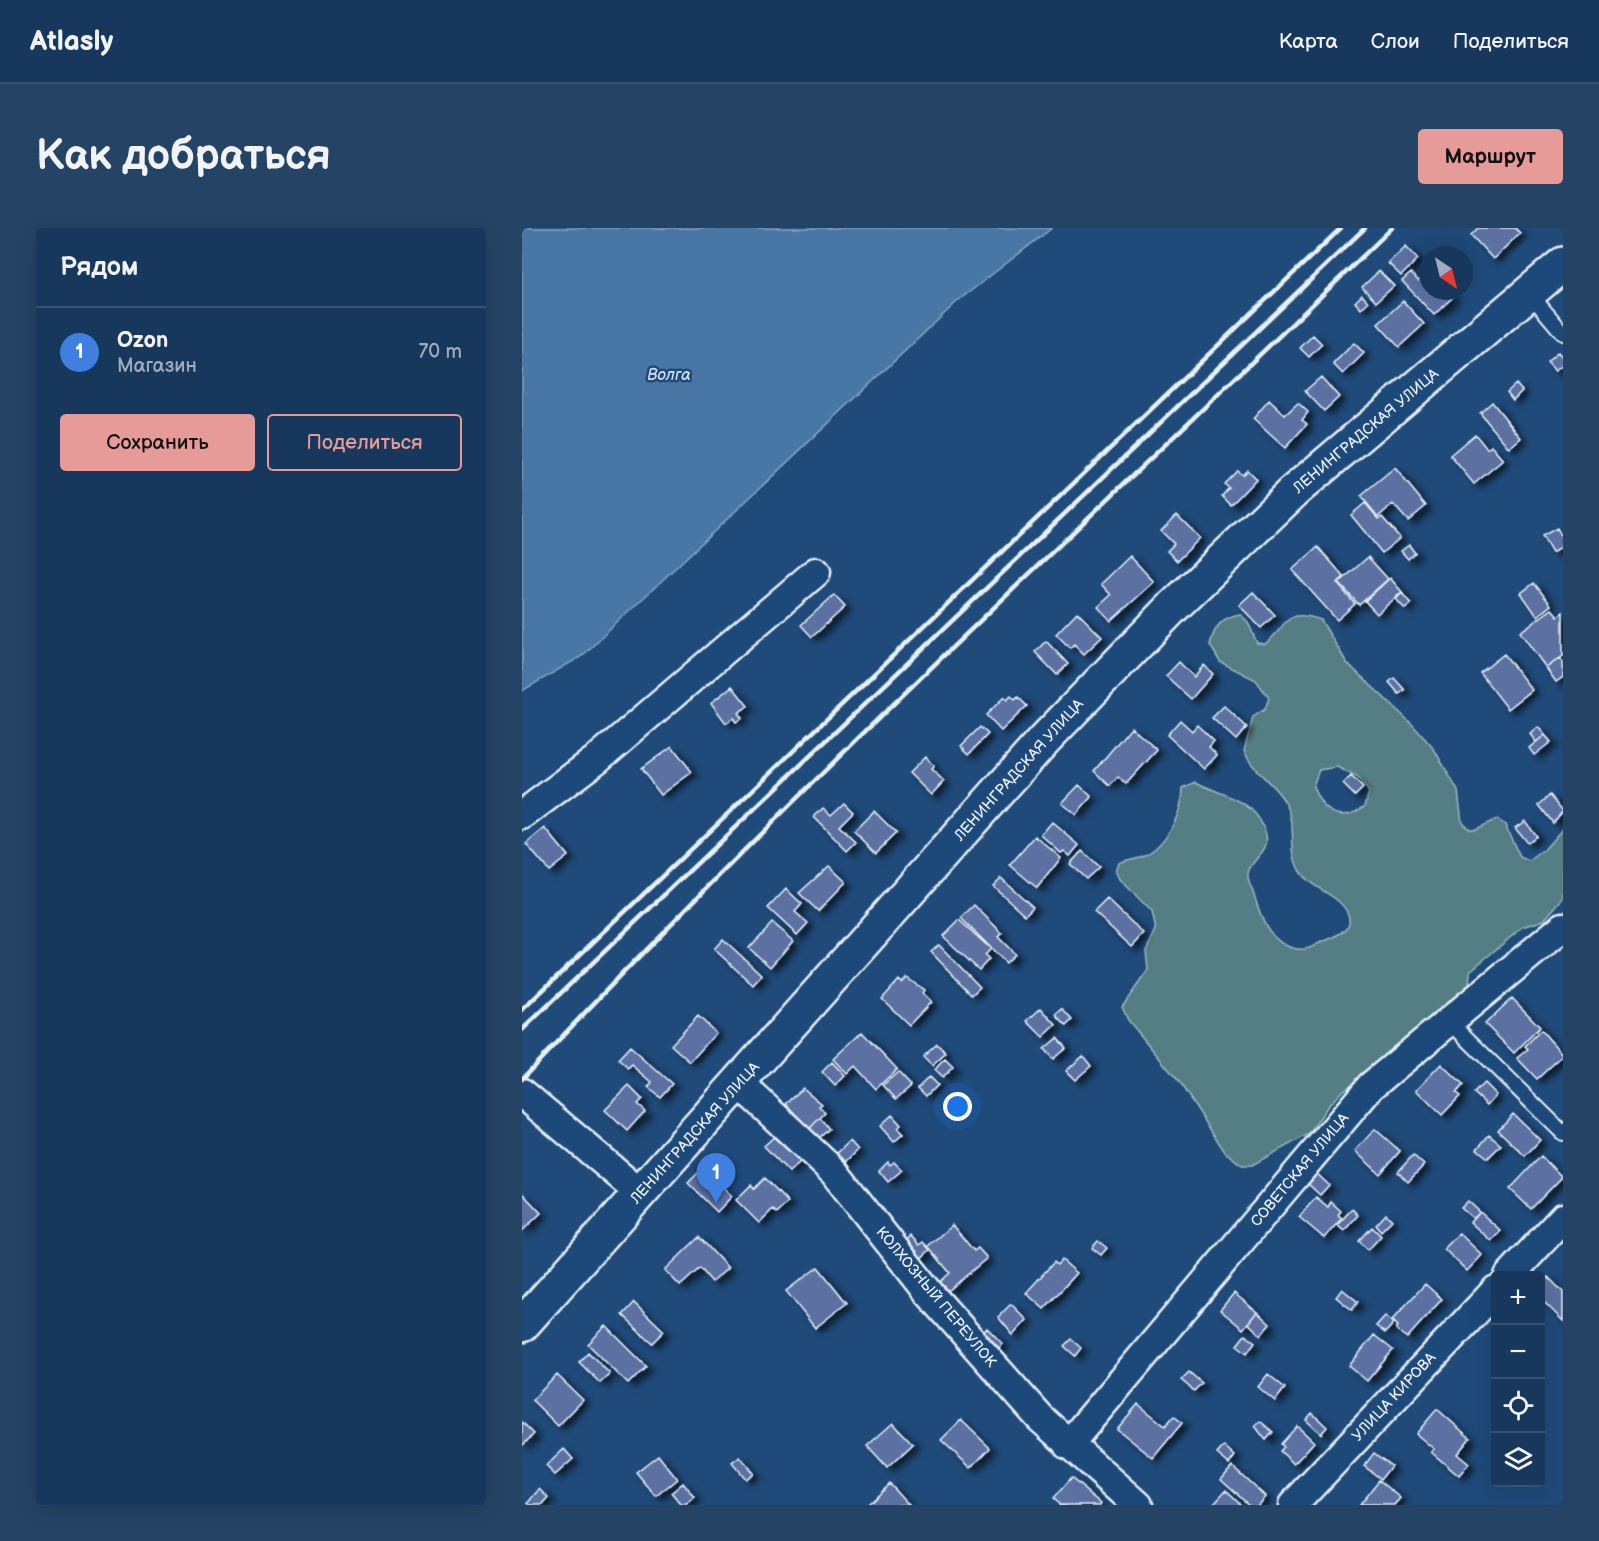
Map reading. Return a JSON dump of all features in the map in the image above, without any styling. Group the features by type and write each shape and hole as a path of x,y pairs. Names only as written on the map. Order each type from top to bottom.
{"main road":[{"name":"ЛЕНИНГРАДСКАЯ УЛИЦА","path":"522,1325 1044,740 1173,607 1293,492 1563,264"}],"street":[{"path":"522,815 597,759 816,572"},
{"name":"СОВЕТСКАЯ УЛИЦА","path":"1068,1445 1371,1086 1563,927"},
{"name":"КОЛХОЗНЫЙ ПЕРЕУЛОК","path":"740,1083 834,1172 938,1303 1008,1384 1068,1445 1138,1505"},
{"path":"522,1093 641,1193"},
{"path":"1513,1271 1563,1218"},
{"name":"УЛИЦА КИРОВА","path":"1293,1505 1491,1295"}],"lane":[{"path":"1530,294 1563,333"},
{"path":"1450,1022 1563,1133"}],"green space":[{"path":"1240,614 1248,622 1257,643 1265,644 1292,617 1321,620 1347,663 1411,723 1434,749 1458,791 1462,822 1469,829 1475,829 1497,819 1505,825 1520,857 1529,861 1544,850 1563,828 1563,898 1544,920 1523,927 1470,971 1469,988 1394,1058 1343,1090 1327,1107 1309,1134 1252,1165 1242,1165 1225,1152 1180,1083 1128,1020 1122,1007 1148,970 1146,951 1156,930 1152,912 1120,879 1116,870 1119,863 1143,856 1159,845 1172,827 1180,807 1183,788 1196,782 1243,803 1258,817 1263,826 1266,846 1252,864 1248,878 1267,928 1280,942 1298,949 1310,948 1337,936 1348,927 1349,918 1342,905 1310,882 1299,870 1295,862 1290,812 1282,797 1253,766 1244,751 1253,717 1265,709 1269,698 1256,680 1220,662 1210,645 1220,624","holes":["1337,767 1358,778 1369,792 1365,806 1348,814 1340,815 1327,809 1313,786 1319,770"]}],"water":[{"name":"Волга","path":"522,228 1052,228 959,300 582,656 522,691"}],"building":[{"path":"1478,228 1515,228 1520,233 1493,259 1471,235"},
{"path":"1406,246 1418,259 1401,276 1388,263"},
{"path":"1379,271 1394,286 1376,302 1362,287"},
{"path":"1411,273 1418,281 1419,299 1402,281"},
{"path":"1362,295 1368,302 1361,309 1355,302"},
{"path":"1420,300 1450,300 1434,315"},
{"path":"1403,301 1424,324 1399,347 1378,324"},
{"path":"1313,335 1322,344 1309,357 1300,348"},
{"path":"1354,343 1364,353 1343,374 1333,364"},
{"path":"1558,352 1563,358 1563,365 1555,371 1547,362"},
{"path":"1321,377 1339,397 1324,411 1305,391"},
{"path":"1516,384 1522,391 1513,400 1507,392"},
{"path":"1269,400 1285,415 1298,403 1308,412 1302,420 1307,424 1285,448 1253,419"},
{"path":"1492,402 1521,438 1509,448 1480,413"},
{"path":"1475,434 1487,449 1491,446 1503,460 1474,484 1450,455"},
{"path":"1395,468 1426,506 1408,521 1393,504 1378,517 1361,496"},
{"path":"1247,470 1256,479 1231,505 1222,496 1229,488 1224,484 1237,471 1242,475"},
{"path":"1365,503 1379,519 1382,517 1400,538 1382,553 1351,515"},
{"path":"1177,515 1200,538 1177,561 1167,551 1174,544 1161,531"},
{"path":"1557,528 1563,539 1563,546 1552,553 1542,536"},
{"path":"1409,545 1415,553 1408,559 1401,551"},
{"path":"1318,547 1344,577 1337,583 1355,604 1337,620 1292,570"},
{"path":"1130,556 1154,582 1111,621 1098,607 1111,595 1101,584"},
{"path":"1368,557 1388,579 1359,605 1339,583"},
{"path":"1390,578 1402,592 1377,614 1365,601"},
{"path":"1534,583 1551,605 1537,616 1521,593"},
{"path":"1253,592 1275,615 1261,628 1239,605"},
{"path":"1402,593 1411,604 1405,609 1396,599"},
{"path":"834,595 845,607 812,637 801,625"},
{"path":"1552,609 1558,616 1563,612 1563,656 1546,668 1520,632"},
{"path":"1077,612 1102,637 1084,654 1074,644 1070,648 1056,634"},
{"path":"1046,641 1068,664 1057,675 1035,652"},
{"path":"1504,654 1532,690 1508,709 1480,673"},
{"path":"1560,658 1563,662 1563,677 1556,682 1546,668"},
{"path":"1179,662 1194,677 1204,665 1213,674 1191,699 1166,676"},
{"path":"1394,678 1405,690 1399,694 1389,682"},
{"path":"732,686 748,706 738,713 742,718 736,722 733,718 726,723 711,703"},
{"path":"1011,696 1015,700 1018,697 1027,706 1001,731 986,715 1004,697 1007,700"},
{"path":"1224,706 1247,727 1236,740 1212,718"},
{"path":"1180,720 1192,731 1197,725 1214,741 1209,747 1217,755 1204,769 1167,735"},
{"path":"980,727 988,734 969,754 961,746"},
{"path":"1131,727 1157,750 1126,784 1118,777 1110,786 1094,771"},
{"path":"1538,727 1545,735 1536,742 1530,734"},
{"path":"1545,735 1551,742 1534,755 1529,748"},
{"path":"672,746 692,772 661,795 641,769"},
{"path":"925,757 934,766 931,769 944,781 931,795 909,773"},
{"path":"1351,776 1363,788 1355,796 1343,784"},
{"path":"1079,785 1092,797 1076,815 1062,803"},
{"path":"1550,795 1563,811 1553,823 1539,805"},
{"path":"844,803 853,812 839,826 856,842 847,851 814,817 823,808 831,815"},
{"path":"874,811 896,833 876,853 854,831"},
{"path":"1525,821 1536,836 1527,843 1515,828"},
{"path":"1052,822 1079,845 1070,856 1064,851 1061,853 1041,835"},
{"path":"545,828 568,856 549,871 526,844"},
{"path":"1035,836 1061,858 1037,888 1010,865"},
{"path":"1082,851 1099,867 1086,879 1070,864"},
{"path":"829,866 846,882 818,911 799,893"},
{"path":"1001,878 1033,907 1025,915 993,886"},
{"path":"786,889 802,904 795,912 808,923 797,935 768,908"},
{"path":"1107,899 1144,934 1132,947 1094,912"},
{"path":"974,905 1002,933 998,937 1015,954 1006,963 961,918"},
{"path":"959,920 991,949 985,955 989,959 979,970 943,936"},
{"path":"772,923 793,941 770,967 749,948"},
{"path":"723,939 762,975 753,985 714,949"},
{"path":"939,945 980,987 972,995 931,952"},
{"path":"907,978 924,990 922,993 931,1002 909,1025 882,999 899,980 902,983"},
{"path":"1512,998 1540,1027 1514,1053 1485,1024"},
{"path":"1041,1008 1056,1025 1043,1037 1027,1021"},
{"path":"1062,1009 1072,1020 1066,1026 1056,1015"},
{"path":"698,1016 716,1033 690,1062 671,1045"},
{"path":"1541,1030 1563,1055 1537,1079 1517,1058 1528,1049 1525,1046"},
{"path":"862,1032 897,1069 876,1089 855,1066 847,1074 833,1059"},
{"path":"1057,1038 1066,1048 1053,1059 1044,1049"},
{"path":"937,1044 946,1053 932,1066 923,1057"},
{"path":"630,1047 672,1084 660,1097 648,1087 652,1082 632,1065 628,1069 618,1060"},
{"path":"1083,1056 1091,1066 1075,1080 1066,1071"},
{"path":"945,1059 953,1067 942,1078 934,1070"},
{"path":"832,1062 845,1076 835,1086 822,1072"},
{"path":"1441,1064 1463,1085 1456,1093 1460,1096 1442,1115 1416,1090"},
{"path":"898,1072 911,1086 896,1099 883,1085"},
{"path":"929,1077 937,1085 926,1096 918,1088"},
{"path":"1484,1083 1496,1095 1487,1105 1474,1093"},
{"path":"629,1086 642,1099 637,1104 645,1111 627,1131 605,1110"},
{"path":"803,1088 822,1104 819,1106 825,1113 809,1129 786,1104"},
{"path":"1513,1114 1540,1140 1525,1156 1498,1130"},
{"path":"892,1115 901,1125 897,1128 903,1134 894,1142 880,1126"},
{"path":"820,1118 829,1129 818,1139 809,1129"},
{"path":"1375,1129 1400,1151 1380,1174 1355,1151"},
{"path":"777,1134 802,1160 789,1172 764,1146"},
{"path":"1489,1135 1501,1145 1488,1158 1477,1149"},
{"path":"850,1141 858,1150 844,1164 835,1155"},
{"path":"1413,1155 1424,1165 1408,1182 1398,1172"},
{"path":"1541,1156 1562,1177 1531,1209 1510,1189"},
{"path":"888,1162 890,1165 894,1162 902,1170 888,1182 879,1171"},
{"path":"703,1168 732,1196 717,1212 688,1183"},
{"path":"1314,1171 1329,1185 1320,1195 1305,1181"},
{"path":"765,1178 788,1202 777,1213 773,1209 759,1223 736,1200 751,1185 754,1189"},
{"path":"522,1193 541,1213 522,1231"},
{"path":"1316,1197 1328,1207 1331,1202 1341,1211 1338,1215 1342,1218 1324,1238 1299,1217"},
{"path":"1468,1201 1480,1212 1474,1219 1461,1208"},
{"path":"1352,1209 1358,1215 1344,1231 1337,1225"},
{"path":"1480,1212 1501,1231 1491,1241 1470,1222"},
{"path":"1386,1214 1392,1220 1381,1231 1376,1225"},
{"path":"952,1225 974,1251 978,1248 987,1258 948,1291 940,1282 950,1273 928,1246"},
{"path":"1372,1227 1381,1236 1368,1250 1359,1241"},
{"path":"1459,1233 1482,1255 1467,1271 1444,1249"},
{"path":"911,1236 919,1245 923,1242 930,1250 919,1260 904,1243"},
{"path":"699,1237 728,1268 712,1282 700,1268 680,1286 665,1270"},
{"path":"1098,1241 1107,1248 1101,1255 1092,1248"},
{"path":"1062,1260 1077,1273 1044,1309 1026,1293 1054,1262 1057,1265"},
{"path":"818,1267 847,1303 815,1328 786,1291"},
{"path":"1548,1277 1563,1292 1563,1321 1545,1303 1545,1280"},
{"path":"1425,1284 1442,1299 1407,1338 1396,1329 1398,1326 1392,1320"},
{"path":"1342,1289 1358,1302 1352,1310 1336,1297"},
{"path":"1234,1293 1257,1312 1243,1329 1220,1310"},
{"path":"634,1302 664,1331 652,1343 622,1315"},
{"path":"1011,1304 1027,1320 1013,1335 998,1317"},
{"path":"1257,1312 1270,1324 1261,1335 1248,1323"},
{"path":"1385,1316 1394,1323 1385,1333 1376,1326"},
{"path":"606,1326 646,1366 628,1384 588,1344"},
{"path":"987,1328 1003,1344 995,1352 980,1337"},
{"path":"1245,1335 1255,1342 1247,1353 1237,1345"},
{"path":"1374,1335 1393,1350 1367,1381 1349,1366"},
{"path":"1071,1339 1081,1348 1075,1356 1064,1346"},
{"path":"588,1352 610,1374 600,1383 579,1362"},
{"path":"1189,1372 1202,1383 1194,1391 1181,1380"},
{"path":"1268,1374 1285,1388 1275,1401 1258,1387"},
{"path":"557,1375 583,1400 558,1426 532,1400"},
{"path":"1138,1404 1165,1426 1174,1416 1182,1423 1153,1458 1117,1429"},
{"path":"1437,1409 1470,1438 1457,1454 1469,1464 1459,1476 1431,1452 1434,1449 1416,1434"},
{"path":"1312,1413 1327,1427 1321,1434 1306,1420"},
{"path":"961,1420 990,1448 971,1468 941,1440"},
{"path":"1260,1421 1273,1432 1266,1440 1255,1426"},
{"path":"522,1422 534,1434 523,1445 522,1444"},
{"path":"893,1423 913,1444 887,1468 867,1446"},
{"path":"1297,1426 1314,1442 1294,1464 1280,1451 1284,1447 1281,1444"},
{"path":"1224,1446 1235,1456 1229,1464 1217,1454"},
{"path":"564,1449 573,1459 555,1475 546,1466"},
{"path":"1374,1453 1391,1466 1381,1479 1364,1466"},
{"path":"658,1455 677,1479 656,1496 636,1472"},
{"path":"740,1457 753,1473 745,1479 732,1463"},
{"path":"1232,1466 1265,1496 1257,1505 1250,1505 1221,1479"},
{"path":"1071,1478 1101,1503 1100,1505 1060,1505 1053,1499"},
{"path":"1379,1480 1401,1498 1395,1505 1359,1505"},
{"path":"683,1483 695,1498 687,1505 681,1505 671,1493"},
{"path":"889,1483 909,1505 866,1505"},
{"path":"540,1489 549,1498 543,1505 527,1505"},
{"path":"1226,1490 1242,1505 1212,1505"}],"railway":[{"path":"522,1010 1341,228"},
{"path":"522,1030 1365,228"},
{"path":"522,1079 627,969 842,754 1392,228"}],"place":[{"name":"Ozon","path":"716,1203"}]}
